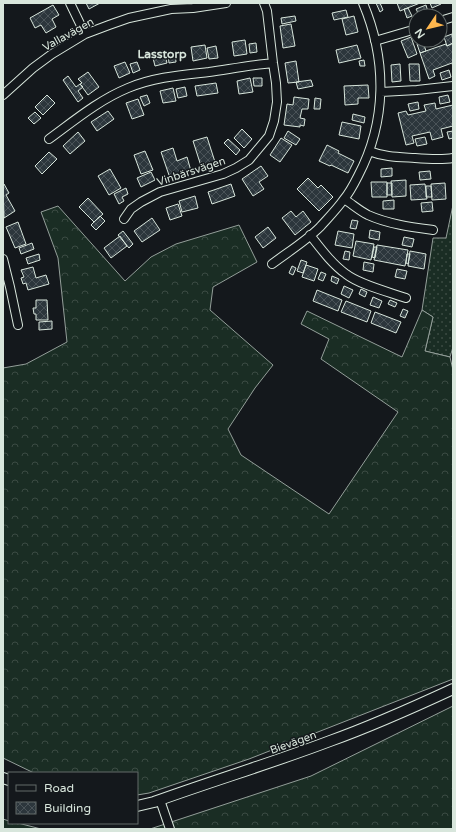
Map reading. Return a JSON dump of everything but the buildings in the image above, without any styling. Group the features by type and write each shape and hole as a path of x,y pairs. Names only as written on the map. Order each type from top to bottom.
{"street":[{"path":"70,3 85,34"},
{"name":"Vallavägen","path":"3,95 33,68 52,54 85,34 109,24 170,6 193,8 226,3"},
{"name":"Vinbärsvägen","path":"124,219 131,210 141,202 160,192 223,174 236,168 249,160 270,136 277,102 277,89 267,11 264,3"},
{"path":"272,264 319,228 344,199 364,164 369,151 377,120 381,92 381,75 376,41 369,16 363,3"},
{"path":"376,41 408,31"},
{"path":"49,139 92,107 129,87 178,76 273,63"},
{"path":"381,92 453,86"},
{"path":"369,151 390,157 435,159 453,158"},
{"path":"344,199 367,214 379,219 433,230"},
{"path":"310,236 326,255 347,275 370,286 406,298"},
{"path":"3,259 18,325"},
{"name":"Bievägen","path":"138,806 160,800 329,742 406,711 453,689"},
{"path":"160,800 170,829"}],"green space":[{"path":"453,205 453,347 450,357 425,351 433,317 422,310 433,238 446,238"},
{"path":"58,206 125,281 151,257 176,244 239,225 257,262 213,287 210,310 273,365 255,388 228,429 241,455 329,514 398,412 321,359 329,339 301,324 307,311 402,357 422,310 433,317 425,351 450,357 453,370 453,679 249,759 149,793 138,795 138,772 32,772 3,758 3,368 26,364 67,342 58,258 41,212"},
{"path":"453,706 453,829 150,829 311,776"},
{"path":"3,819 8,821 8,824 22,824 41,829 3,829"}],"district":[{"name":"Lasstorp","path":"162,54"}]}
